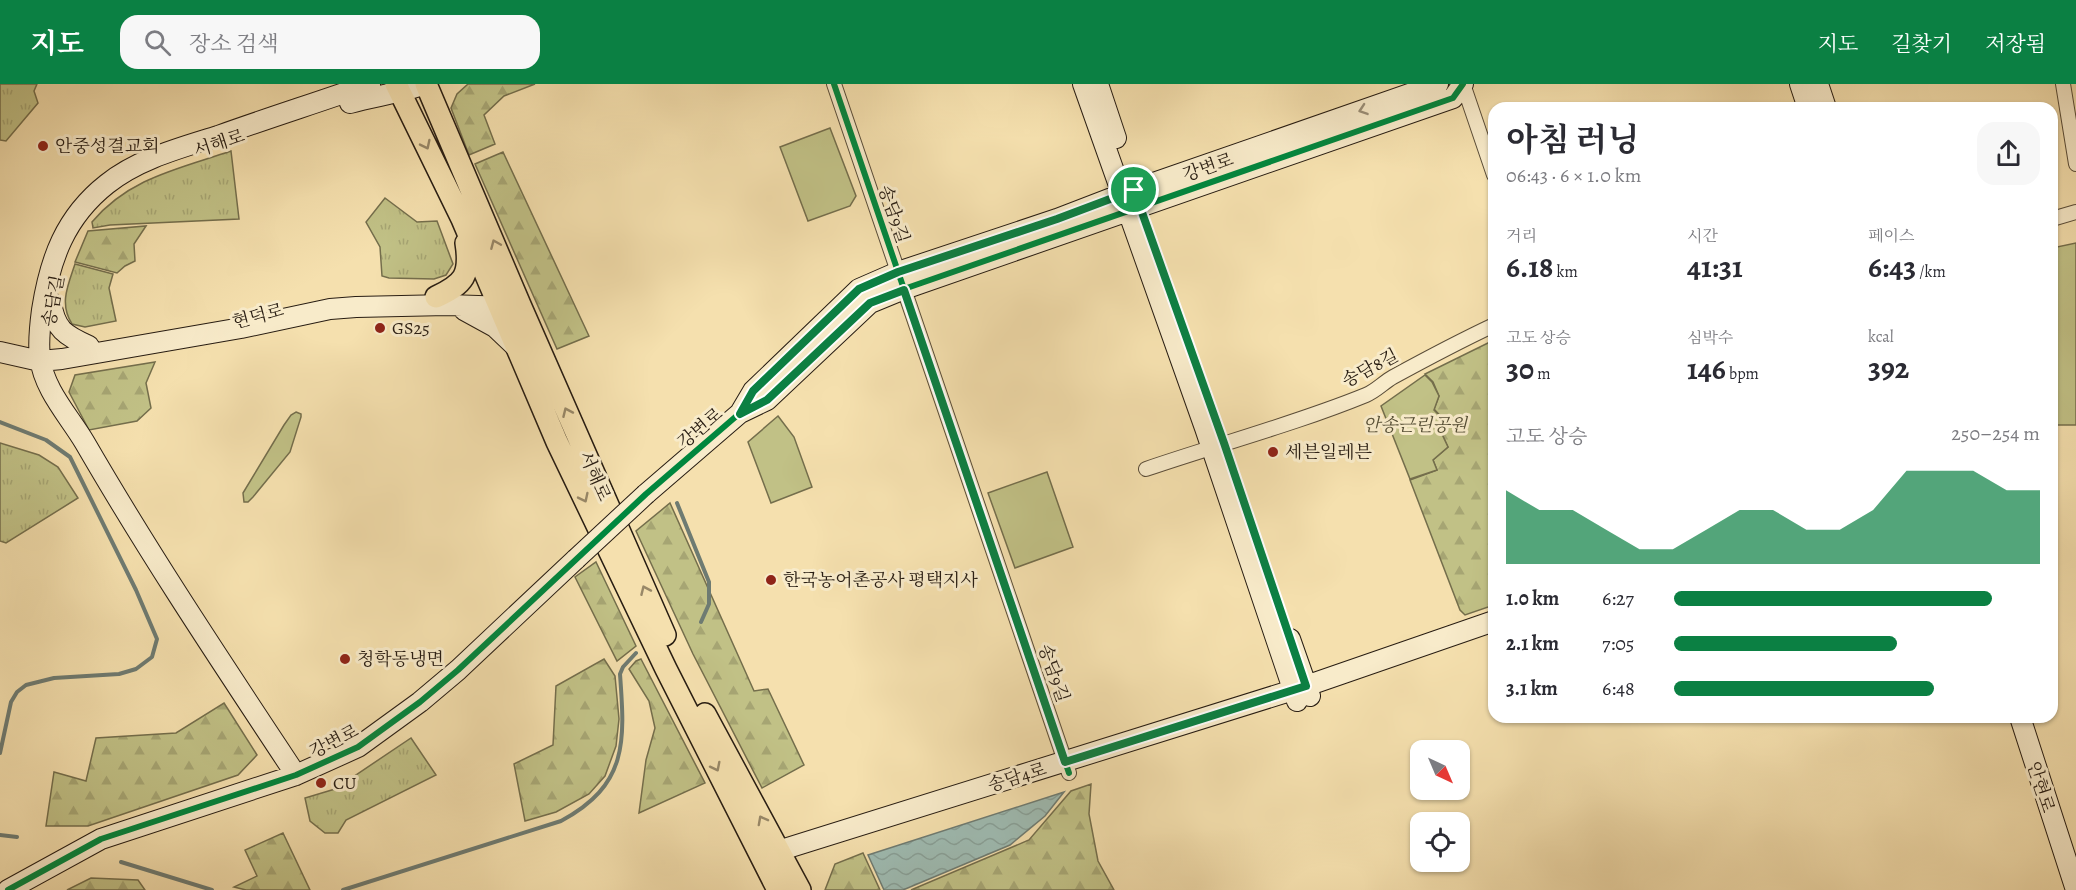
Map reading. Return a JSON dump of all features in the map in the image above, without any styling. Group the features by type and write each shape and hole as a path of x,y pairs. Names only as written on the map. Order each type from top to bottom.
{"main road":[{"path":"296,776 170,584 80,434 54,397 43,355 46,286 55,253 77,215 92,196 133,167 170,152 370,84"},
{"path":"398,88 426,84"},
{"name":"서해로","path":"426,84 509,303 517,349 557,442 621,576 778,890"},
{"path":"1083,84 1131,201 1218,445 1302,693"},
{"path":"1098,84 1131,201"},
{"name":"강변로","path":"1131,201 1438,84"},
{"name":"강변로","path":"8,890 102,839 296,776 358,747 420,702 458,670 646,494 740,414 753,391 859,289 901,281 1057,219 1131,201 1453,98 1463,84"},
{"path":"1800,84 1806,102"},
{"path":"1818,84 1824,102"},
{"name":"서해로","path":"67,242 94,202 108,188 136,171 289,120 398,88 462,219 509,303 679,665 800,890"},
{"path":"462,219 468,258 467,272 441,301 481,317 504,334 517,349"},
{"name":"송담길","path":"43,355 55,281 67,242"},
{"name":"현덕로","path":"0,347 43,355 171,335 229,324 315,301 356,296 509,303"},
{"name":"현덕로","path":"0,352 43,355 241,328 330,309 441,301"},
{"path":"51,302 53,314 64,333 89,346"},
{"name":"송담4로","path":"1302,693 1488,623"},
{"name":"송담4로","path":"781,856 1488,634"},
{"name":"안현로","path":"2010,723 2061,890"},
{"name":"안현로","path":"2022,723 2076,890"}],"street":[{"name":"송담9길","path":"834,84 1067,768"},
{"path":"1463,84 1488,157"},
{"path":"2063,84 2076,164"},
{"path":"2058,217 2076,212"},
{"name":"송담8길","path":"1218,445 1291,422 1370,393 1382,383 1488,328"},
{"path":"1146,470 1218,445"}],"green space":[{"path":"0,84 37,84 34,91 38,103 6,141 0,140"},
{"path":"468,84 535,84 504,96 484,115 495,144 469,155 451,108 457,94"},
{"path":"830,128 856,196 850,206 808,221 780,147"},
{"path":"231,151 239,219 110,225 93,228 92,222 106,207 138,185 173,170"},
{"path":"503,152 589,336 557,349 475,164"},
{"path":"385,198 417,222 437,221 453,264 446,275 434,279 382,276 380,247 366,222"},
{"path":"146,226 134,244 135,261 117,273 75,262 88,231"},
{"path":"2076,243 2076,425 2058,425 2058,247"},
{"path":"75,264 113,274 109,288 116,321 85,327 72,324 65,302"},
{"name":"안송근린공원","path":"1488,343 1488,607 1465,615 1460,610 1410,480 1437,470 1433,460 1448,447 1440,430 1447,423 1434,409 1439,396 1433,382 1425,374"},
{"path":"155,362 146,383 151,408 137,421 89,430 69,392 75,375"},
{"name":"안송근린공원","path":"1425,375 1432,382 1439,396 1434,410 1447,423 1440,430 1448,447 1433,460 1437,470 1410,479 1381,406"},
{"path":"296,412 301,414 301,417 290,452 253,497 248,502 244,502 243,493 284,425"},
{"path":"778,416 794,437 812,487 771,503 748,442"},
{"path":"0,443 39,455 58,467 78,498 6,543 0,541"},
{"path":"1047,472 1073,547 1015,568 988,493"},
{"path":"670,503 754,691 768,689 804,765 762,788 693,654 636,531"},
{"path":"596,562 636,646 617,661 575,577"},
{"path":"604,659 615,676 619,719 616,746 605,776 589,794 556,812 525,821 514,764 553,745 556,686"},
{"path":"641,659 705,783 639,813 646,760 655,728 649,701 629,669"},
{"path":"224,703 257,755 238,775 88,826 46,826 54,772 86,781 96,738 176,733"},
{"path":"411,738 436,775 346,820 338,833 325,833 310,821 305,798 335,789"},
{"path":"1091,784 1089,814 1098,861 1114,890 911,890 1029,840 1071,791"},
{"path":"283,833 310,890 246,890 234,887 257,876 245,850"},
{"path":"863,853 880,890 825,890 835,864"},
{"path":"91,878 138,880 145,890 67,890"}],"water":[{"path":"1064,792 1045,816 1010,845 903,890 884,890 868,855"}],"waterway":[{"path":"0,422 46,440 70,457 136,590 157,639 152,657 136,669 119,674 54,678 26,685 17,692 11,702 0,753"},
{"path":"677,503 709,582 709,604 701,622"},
{"path":"343,890 561,821 583,807 599,792 610,777 618,760 622,721 620,674 623,667 636,653"},
{"path":"0,835 17,837"},
{"path":"121,862 212,890"}],"cycle path":[{"path":"834,84 1069,773"},
{"path":"8,890 101,839 296,775 358,747 420,702 458,670 646,494 740,413 767,400 870,303 904,289 1453,98 1463,84"}],"place":[{"name":"안중성결교회","path":"43,146"},
{"name":"GS25","path":"380,328"},
{"name":"세븐일레븐","path":"1273,452"},
{"name":"한국농어촌공사 평택지사","path":"771,580"},
{"name":"청학동냉면","path":"345,659"},
{"name":"CU","path":"321,783"}],"route":[{"path":"1134,190 1224,443 1306,686 1065,762 904,290 870,303 767,400 740,414 753,391 859,289 898,272 1057,219 1134,190"}]}
